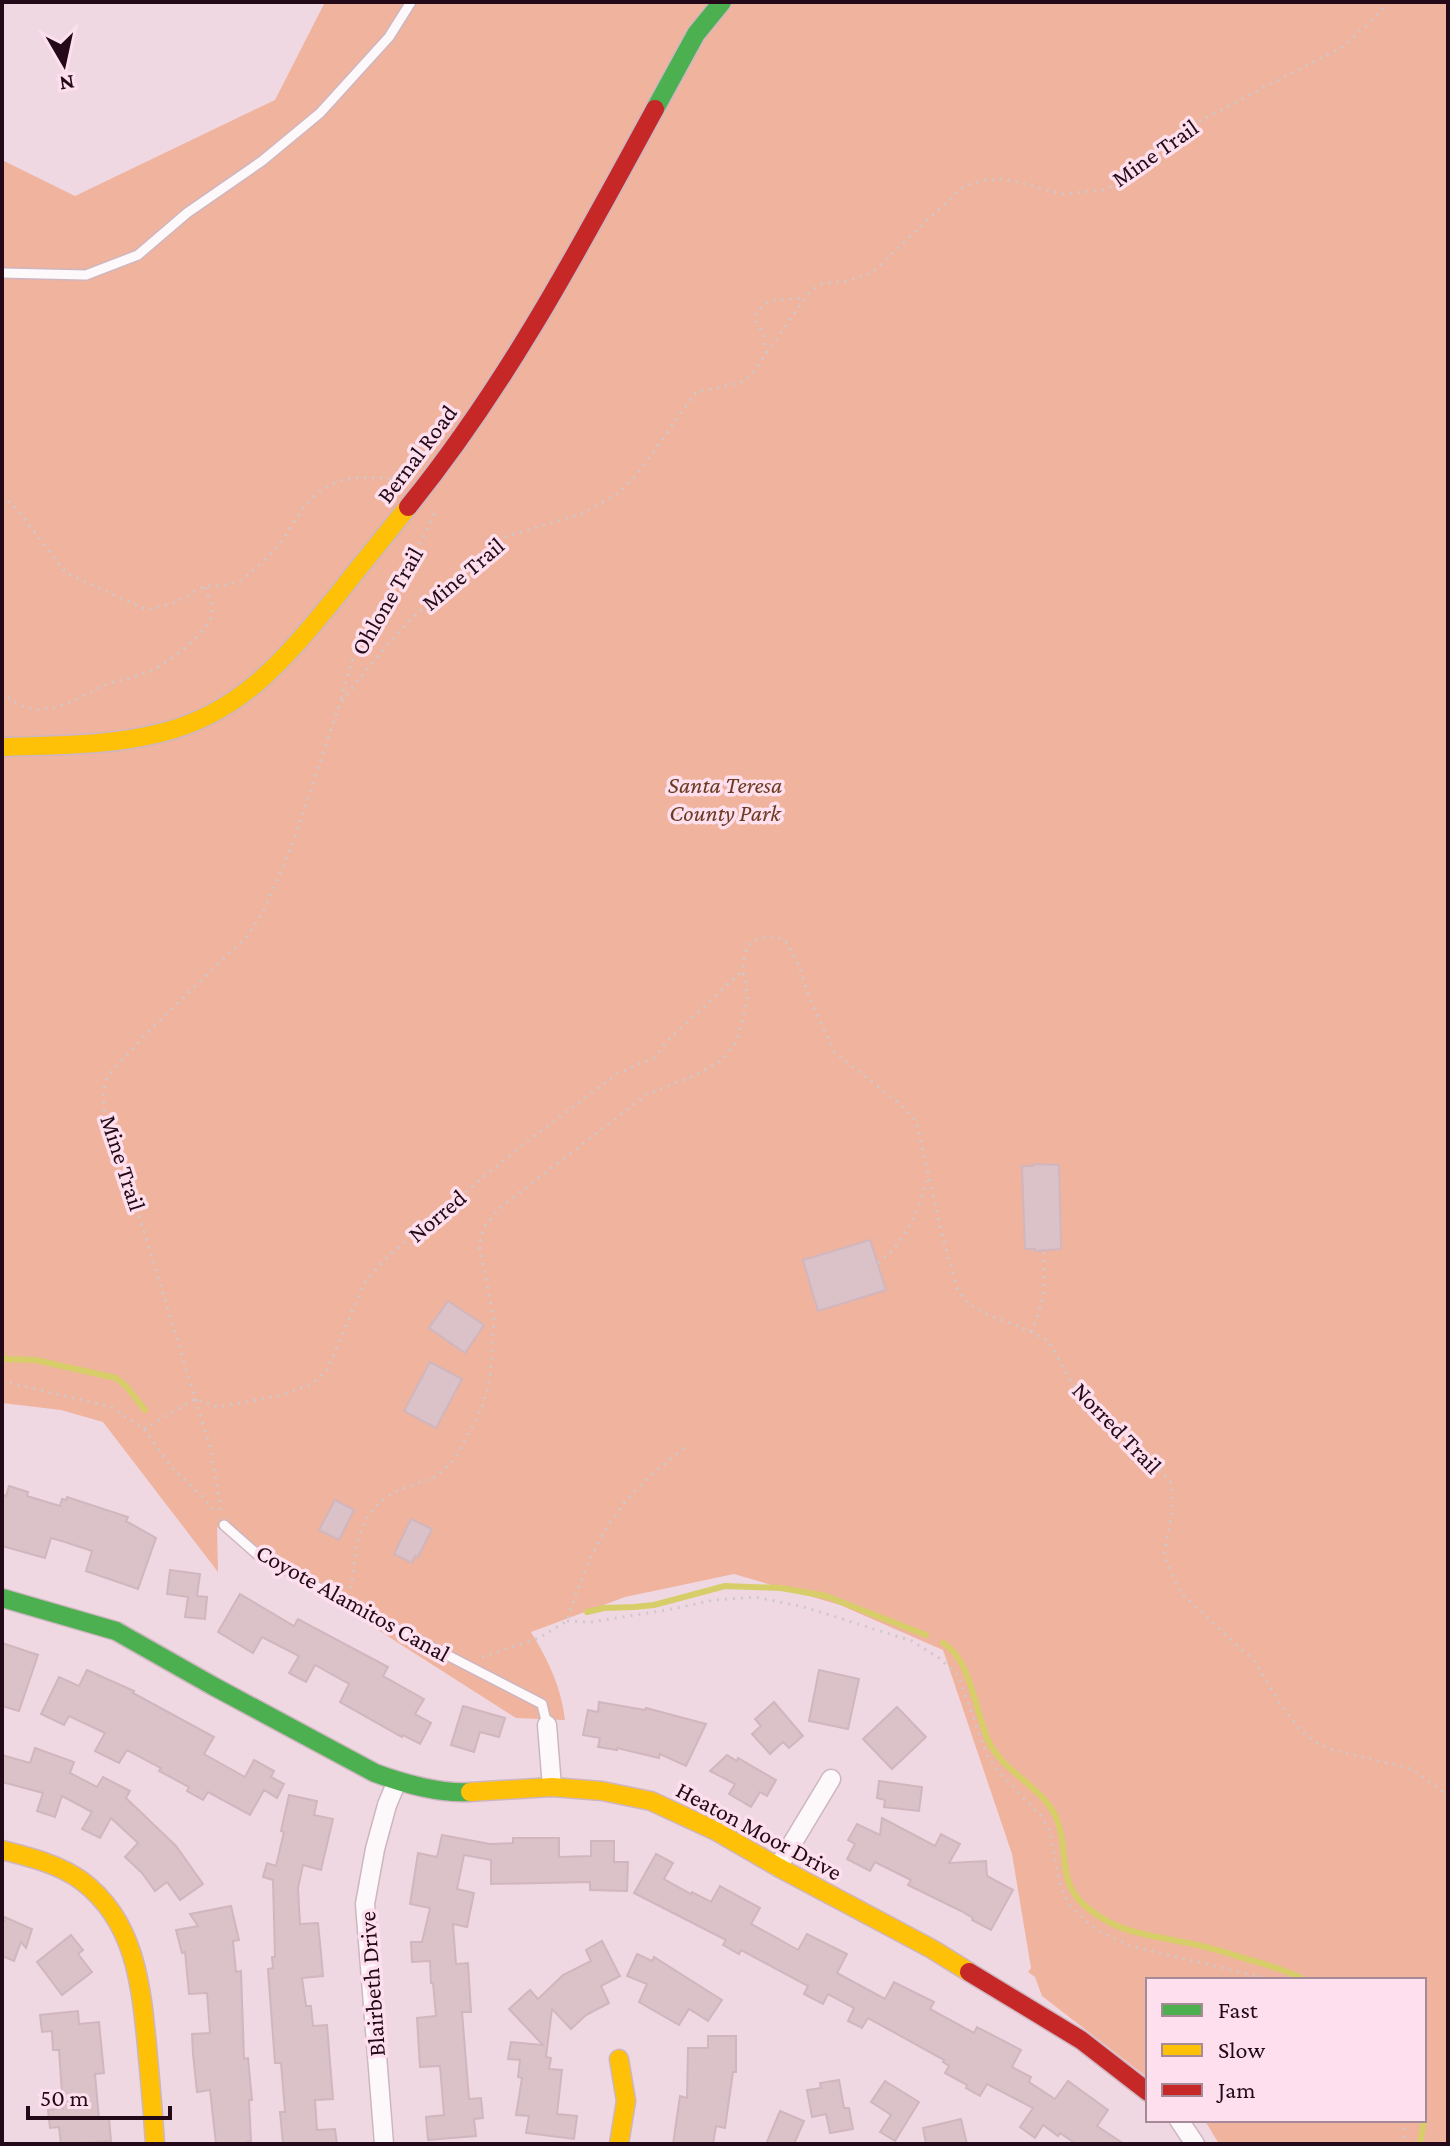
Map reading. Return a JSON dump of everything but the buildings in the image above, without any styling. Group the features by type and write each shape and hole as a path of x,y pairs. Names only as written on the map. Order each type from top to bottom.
{"street":[{"name":"Bernal Road","path":"2,747 104,742 148,736 209,716 238,700 261,682 306,632 465,434 557,291 691,41 722,2"},
{"name":"Heaton Moor Drive","path":"2,1598 116,1631 375,1773 397,1781 459,1793 552,1787 602,1791 651,1801 716,1831 932,1949 1081,2040 1146,2090"},
{"path":"547,1725 552,1787"},
{"path":"778,1867 831,1779"},
{"name":"Blairbeth Drive","path":"384,2144 365,1904 375,1849 397,1781"},
{"path":"2,1850 45,1862 82,1880 113,1911 130,1943 141,1981 155,2144"},
{"path":"619,2059 626,2101 619,2144"},
{"path":"1180,2122 1195,2144"}],"lane":[{"path":"2,273 86,275 138,255 187,213 262,161 320,113 389,37 411,2"},
{"name":"Coyote Alamitos Canal","path":"224,1525 257,1554 542,1704 547,1725"}],"path":[{"name":"Mine Trail","path":"224,1525 211,1450 133,1196 105,1120 103,1093 111,1072 247,936 262,914 293,843 340,703 410,620 490,546 507,536 581,514 618,493 636,476 696,392 746,380 809,293 821,284 870,274 964,186 1001,179 1063,194 1085,193 1117,184 1192,125 1346,45 1388,2"},
{"path":"766,355 764,336 755,318 762,304 805,298"},
{"path":"2,496 15,507 66,573 147,610 177,602 204,586 241,580 279,546 302,509 332,483 386,477 409,481"},
{"name":"Ohlone Trail","path":"340,703 356,647 391,597 399,573 416,552 437,508"},
{"path":"2,692 21,705 34,709 53,708 152,670 189,644 206,626 212,614 204,586"},
{"name":"Norred Trail","path":"742,970 746,949 752,941 777,937 787,943 835,1053 899,1103 916,1121 958,1291 970,1305 988,1315 1049,1341 1071,1382 1103,1416 1141,1449 1172,1484 1172,1513 1164,1555 1181,1593 1256,1663 1279,1702 1300,1730 1315,1742 1333,1750 1412,1769 1441,1790 1448,1801"},
{"path":"348,1604 357,1542 367,1518 379,1503 394,1492 435,1477 455,1459 482,1408 490,1380 494,1319 479,1245 484,1227 501,1207 647,1094 696,1075 722,1060 737,1041 743,1019 747,999 742,970"},
{"name":"Norred","path":"195,1399 218,1407 282,1395 312,1384 327,1370 364,1284 392,1253 515,1151 618,1073 654,1058 667,1041 742,970"},
{"path":"878,1263 890,1254 908,1230 928,1177"},
{"path":"1031,1332 1045,1290 1044,1250"},
{"path":"2,1381 111,1407 144,1429 172,1468 205,1499 224,1525"},
{"path":"144,1429 195,1399"},
{"path":"567,1621 579,1584 602,1536 629,1497 685,1447"},
{"path":"472,1667 476,1659 539,1638 567,1621 591,1622 714,1600 755,1597 804,1607 912,1641 958,1675 987,1756 1042,1817 1050,1832 1060,1885 1069,1904 1086,1921 1098,1931 1131,1946 1266,1978"},
{"path":"1403,2122 1405,2144"}],"green space":[{"name":"Santa Teresa County Park","path":"325,2 1448,2 1448,2144 1219,2144 1204,2122 1426,2122 1426,1978 1146,1978 1146,2076 1042,1996 1035,1977 1028,1972 1031,1968 1012,1854 943,1650 840,1605 734,1574 625,1597 531,1632 553,1674 565,1720 516,1718 217,1527 218,1572 103,1422 61,1410 2,1403 2,160 75,196 275,100"}],"waterway":[{"name":"Coyote Alamitos Canal","path":"2,1359 35,1360 116,1378 145,1410"},
{"name":"Coyote Alamitos Canal","path":"587,1612 654,1605 725,1586 781,1588 826,1596 926,1635"},
{"name":"Coyote Alamitos Canal","path":"943,1643 960,1661 966,1673 983,1728 994,1751 1041,1796 1056,1817 1069,1884 1082,1903 1117,1926 1218,1950 1301,1978"},
{"name":"Coyote Alamitos Canal","path":"1420,2144 1424,2122"}],"traffic: fast":[{"path":"655,109 696,34 722,2"},
{"path":"2,1598 116,1631 375,1773 422,1787 470,1792"}],"traffic: slow":[{"path":"2,747 82,744 141,737 188,724 214,712 237,698 279,663 408,507"},
{"path":"470,1792 552,1787 602,1791 651,1801 716,1831 969,1972"},
{"path":"2,1850 54,1866 82,1881 100,1897 124,1934 142,2000 155,2144"},
{"path":"619,2059 626,2101 619,2144"}],"traffic: jam":[{"path":"408,507 444,461 510,364 655,109"},
{"path":"969,1972 1081,2040 1146,2090"}]}
